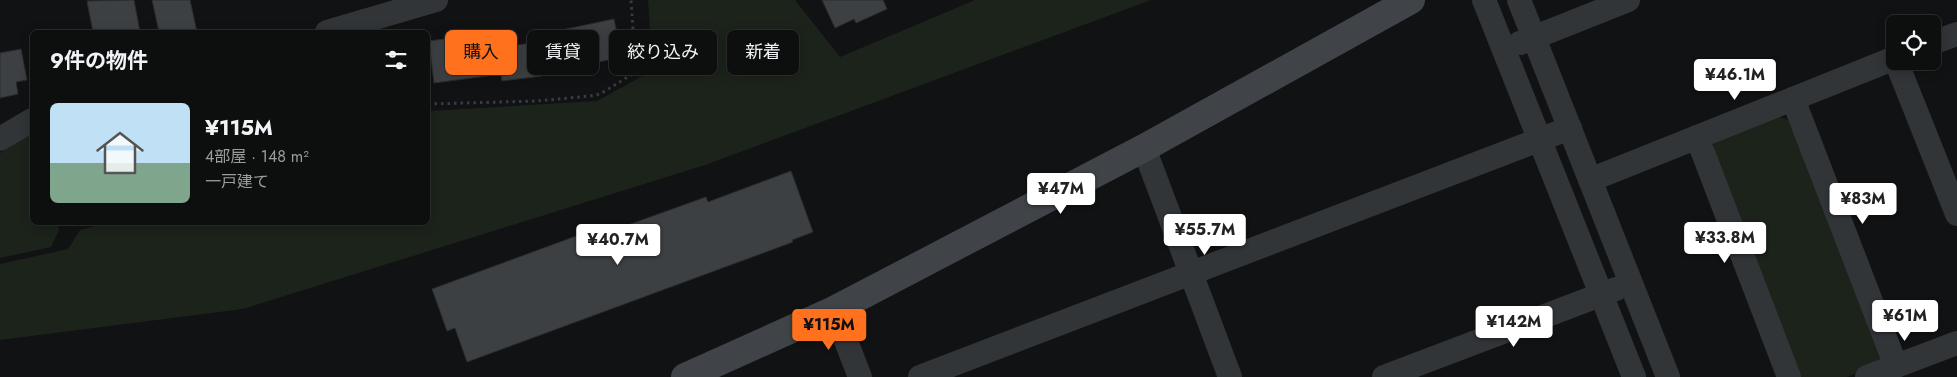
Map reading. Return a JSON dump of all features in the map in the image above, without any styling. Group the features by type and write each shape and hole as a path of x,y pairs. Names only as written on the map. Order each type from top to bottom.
{"street":[{"path":"334,30 436,0"},
{"path":"685,377 834,310 1144,148 1411,0"},
{"path":"1484,0 1634,377"},
{"path":"1519,0 1668,377"},
{"path":"1504,49 1628,0"},
{"path":"1941,40 1957,34"},
{"path":"1590,180 1886,64"},
{"path":"1900,70 1957,214"},
{"path":"1793,99 1896,366"},
{"path":"0,139 30,121"},
{"path":"920,377 1570,128"},
{"path":"1697,137 1789,377"},
{"path":"1144,148 1229,377"},
{"path":"1384,377 1631,283"},
{"path":"834,310 860,377"},
{"path":"1867,377 1957,343"}],"path":[{"path":"430,104 537,101 600,94 639,70 635,58 630,0"}],"shaded area":[{"path":"648,0 795,0 840,57 975,0 1151,0 705,165 243,309 0,340 0,264 68,249 80,230 99,225 430,225 430,111 597,101 644,75 717,75 717,30 650,30"},
{"path":"1774,115 1791,121 1884,352 1877,365 1847,377 1798,377 1711,155 1715,139"},
{"path":"30,134 30,225 58,225 59,230 51,247 0,258 0,153"}],"building":[{"path":"134,0 140,30 93,30 87,1"},
{"path":"152,0 190,0 197,30 159,30"},
{"path":"822,0 883,0 887,9 856,23 854,19 835,28"},
{"path":"614,19 616,30 609,30 609,60 599,62 599,30 562,30"},
{"path":"445,39 445,75 487,76 434,83 430,41"},
{"path":"527,44 527,75 542,76 502,81 501,75 517,75 517,45"},
{"path":"21,49 27,80 16,82 18,94 0,98 0,53"},
{"path":"791,171 813,232 792,240 793,242 467,362 455,328 447,331 432,289 598,228 600,235 706,197 708,202"}]}
